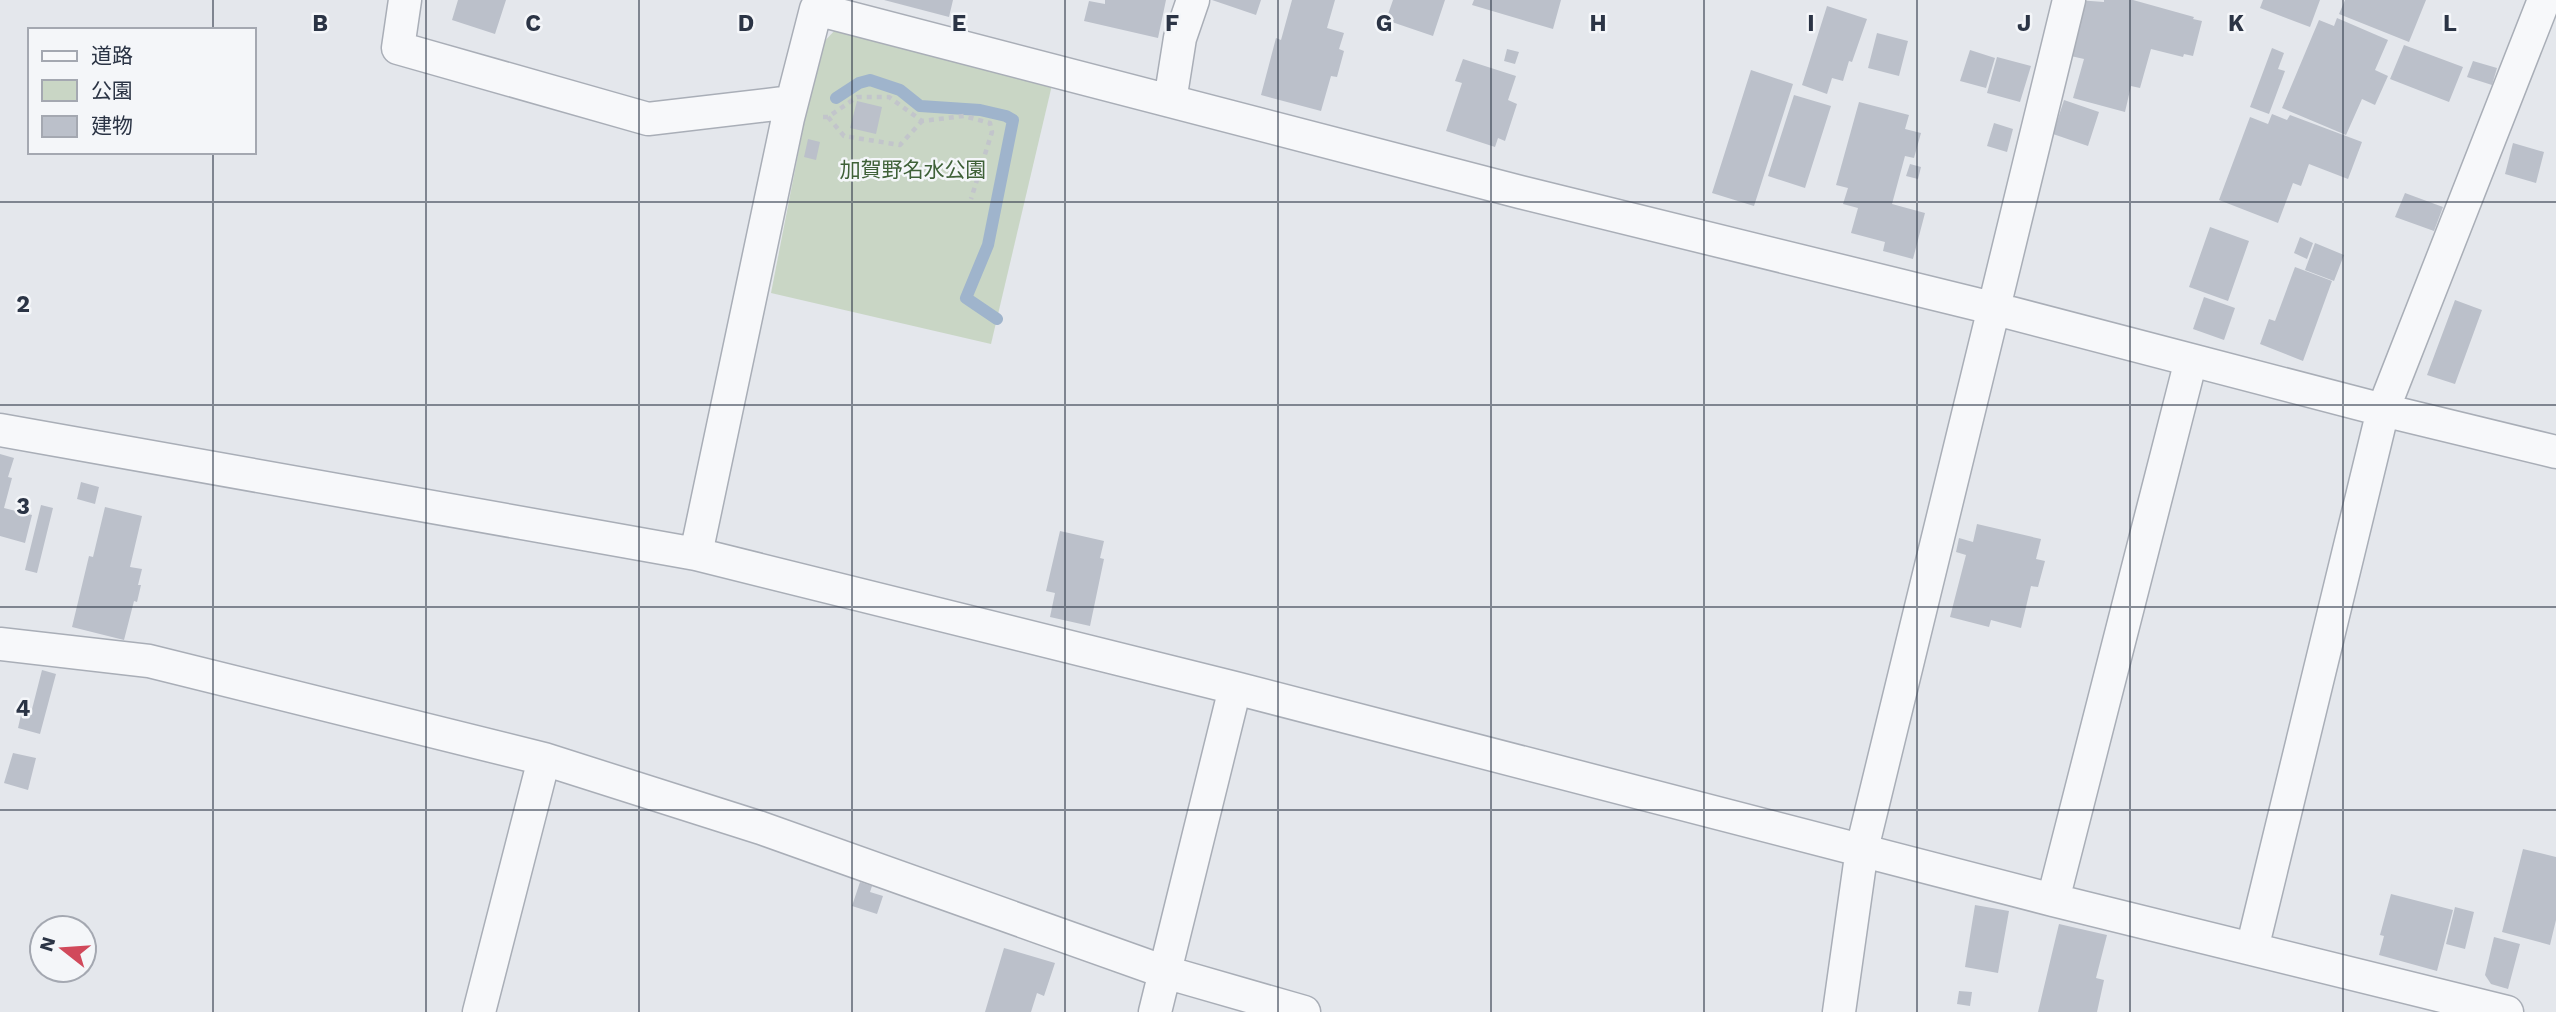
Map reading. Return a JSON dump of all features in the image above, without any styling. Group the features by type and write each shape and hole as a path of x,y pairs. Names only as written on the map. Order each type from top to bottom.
{"street":[{"path":"405,0 398,48 648,119 790,110"},
{"path":"1170,101 1180,38 1193,0"},
{"path":"1839,1012 1862,849 2069,0"},
{"path":"2252,949 2384,410 2544,0"},
{"path":"696,554 790,110 818,4 1170,101 1520,192 1992,308 2556,452"},
{"path":"2053,900 2191,360"},
{"path":"0,430 696,554 1235,688 2053,900 2507,1012"},
{"path":"0,644 149,661 544,759 761,828 1165,972 1304,1012"},
{"path":"1155,1012 1235,688"},
{"path":"479,1012 544,759"}],"path":[{"path":"828,117 857,97 889,97 922,121"},
{"path":"790,110 828,117 844,136 900,145 922,121 964,116 990,123 992,132 971,199"}],"green space":[{"name":"加賀野名水公園","path":"838,27 1052,85 991,344 771,293 819,47"}],"building":[{"path":"458,0 506,0 495,34 452,20"},
{"path":"884,0 953,0 949,17"},
{"path":"1105,0 1166,0 1158,38 1084,21 1089,1 1105,4"},
{"path":"1212,0 1261,0 1256,15"},
{"path":"1292,0 1335,0 1327,28 1344,33 1339,49 1344,51 1337,77 1331,76 1321,111 1261,95 1276,38 1281,40"},
{"path":"1393,0 1445,0 1433,36 1386,20"},
{"path":"1474,0 1561,0 1553,29 1472,5"},
{"path":"2077,0 2133,0 2194,17 2193,19 2202,21 2193,56 2184,54 2183,57 2151,49 2140,88 2131,86 2125,112 2073,98 2084,59 2062,54"},
{"path":"2263,0 2320,0 2310,27 2260,8"},
{"path":"2345,0 2426,0 2409,42 2339,14"},
{"path":"1827,6 1867,19 1843,81 1832,78 1827,94 1802,85"},
{"path":"2337,18 2388,40 2375,70 2388,76 2375,105 2362,99 2346,135 2282,108 2319,20 2334,26"},
{"path":"1877,33 1908,41 1899,76 1868,68"},
{"path":"2404,45 2463,67 2449,102 2390,79"},
{"path":"2272,48 2284,53 2278,69 2285,71 2269,114 2250,107"},
{"path":"1507,49 1519,52 1515,64 1504,61"},
{"path":"1970,50 1995,58 1986,88 1960,81"},
{"path":"1997,57 2031,66 2020,102 1987,93"},
{"path":"1463,59 1516,76 1508,100 1517,104 1505,141 1498,138 1495,147 1446,131 1462,83 1455,81"},
{"path":"2473,61 2497,68 2492,85 2467,77"},
{"path":"1751,70 1793,84 1754,206 1712,193"},
{"path":"1794,95 1831,106 1805,188 1768,176"},
{"path":"2064,100 2099,112 2088,146 2053,134"},
{"path":"857,101 882,107 876,134 850,128"},
{"path":"1859,102 1909,115 1905,129 1921,133 1914,158 1905,156 1892,204 1925,213 1913,259 1883,251 1885,242 1851,233 1858,208 1843,204 1848,188 1836,185"},
{"path":"2272,114 2287,120 2290,115 2362,142 2348,179 2309,164 2301,186 2293,183 2278,223 2219,200 2250,117 2268,124"},
{"path":"1994,123 2013,129 2007,152 1987,146"},
{"path":"808,139 820,142 816,160 804,157"},
{"path":"2513,143 2544,152 2536,183 2505,174"},
{"path":"1910,164 1921,167 1918,179 1906,176"},
{"path":"2405,193 2443,207 2434,231 2395,217"},
{"path":"2210,227 2249,241 2228,301 2189,287"},
{"path":"2300,237 2313,243 2307,259 2294,253"},
{"path":"2315,243 2344,255 2334,281 2305,270"},
{"path":"2295,267 2332,281 2303,361 2260,344 2269,319 2275,321"},
{"path":"2204,297 2235,308 2224,340 2193,329"},
{"path":"2455,300 2482,310 2455,384 2427,375"},
{"path":"0,454 14,458 8,477 12,478 4,508 32,515 25,543 0,536"},
{"path":"81,482 99,487 95,504 77,499"},
{"path":"41,505 53,508 37,573 25,570"},
{"path":"105,507 142,516 130,567 142,569 138,585 141,585 124,640 72,627 89,556 93,557"},
{"path":"1977,524 2041,539 2036,559 2045,561 2038,587 2031,586 2021,628 1991,620 1989,627 1950,617 1966,555 1956,552 1959,538 1973,542"},
{"path":"1060,531 1104,541 1100,558 1104,559 1090,626 1050,617 1055,593 1046,591"},
{"path":"42,670 56,674 40,734 18,728 21,715 30,717"},
{"path":"13,753 36,758 28,790 4,783"},
{"path":"2523,849 2556,857 2556,920 2550,945 2502,932"},
{"path":"860,882 872,886 870,892 883,896 877,914 852,906"},
{"path":"2391,894 2453,910 2437,971 2379,955 2384,936 2380,935"},
{"path":"1975,905 2009,911 1998,973 1965,967"},
{"path":"2455,907 2474,912 2465,949 2446,944"},
{"path":"2059,924 2107,935 2096,978 2104,980 2097,1012 2038,1012"},
{"path":"2494,937 2520,944 2508,989 2491,984 2485,975"},
{"path":"1004,948 1055,963 1044,996 1037,993 1031,1012 985,1012"},
{"path":"1959,991 1972,992 1970,1006 1957,1004"}],"waterway":[{"path":"836,98 859,83 870,80 900,90 920,106 980,110 1013,120 988,245 966,298 997,319"}]}
